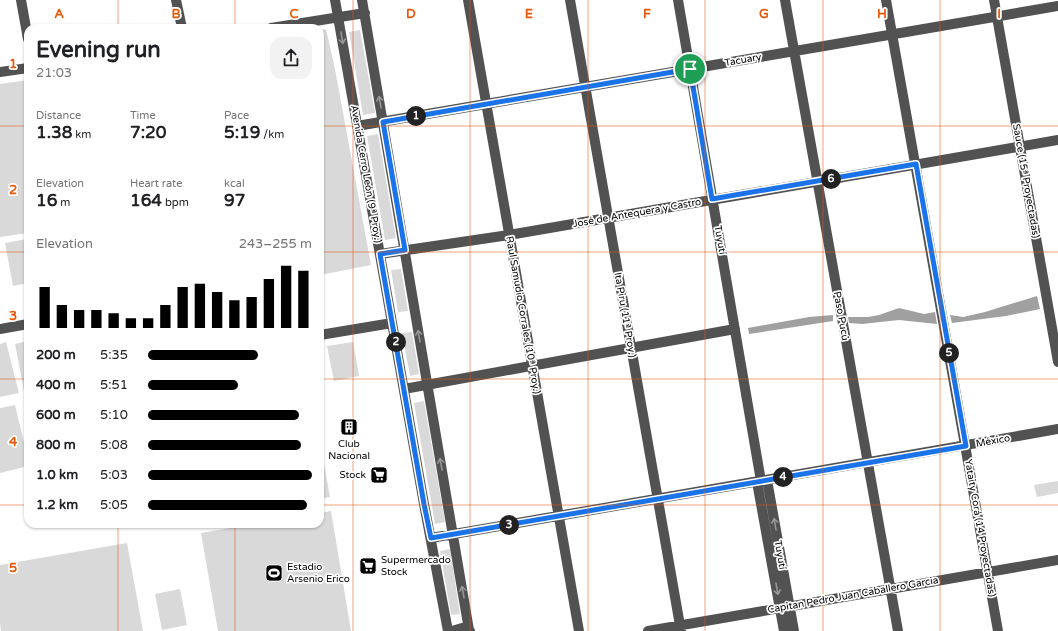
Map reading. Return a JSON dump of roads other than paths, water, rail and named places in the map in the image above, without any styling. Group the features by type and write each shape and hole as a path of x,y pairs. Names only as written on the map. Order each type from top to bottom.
{"street":[{"path":"20,0 25,24"},
{"path":"176,0 181,24"},
{"name":"Avenida Cerro León (9ª Proy.)","path":"335,0 424,504 448,631"},
{"path":"362,0 469,631"},
{"name":"Raul Samudio Corrales (10ª Proy.)","path":"468,0 579,631"},
{"name":"Ita Piru (11ª Proy.)","path":"570,0 680,628"},
{"name":"Tuyutí","path":"678,0 785,607 794,631"},
{"name":"Paso Pucú","path":"785,0 898,631"},
{"name":"Yataity Corá (14 Proyectadas)","path":"886,0 998,631"},
{"name":"Sauce (15ª Proyectadas)","path":"994,0 1058,362"},
{"name":"Tacuary","path":"357,126 1058,6"},
{"path":"296,24 365,13"},
{"path":"0,72 24,69"},
{"name":"José de Antequera y Castro","path":"380,254 608,218 1058,140"},
{"path":"324,334 392,323"},
{"path":"0,329 24,325"},
{"path":"404,389 735,329"},
{"name":"México","path":"431,538 1058,429"},
{"name":"Capitan Pedro Juan Caballero Garcia","path":"648,631 680,628 785,607 1058,560"},
{"name":"Tuyutí","path":"784,631 785,607"},
{"path":"452,631 462,628 469,631"}],"place":[{"name":"Club Nacional","path":"349,427"},
{"name":"Stock","path":"379,475"},
{"name":"Supermercado Stock","path":"368,566"},
{"name":"Estadio Arsenio Erico","path":"274,573"}]}
